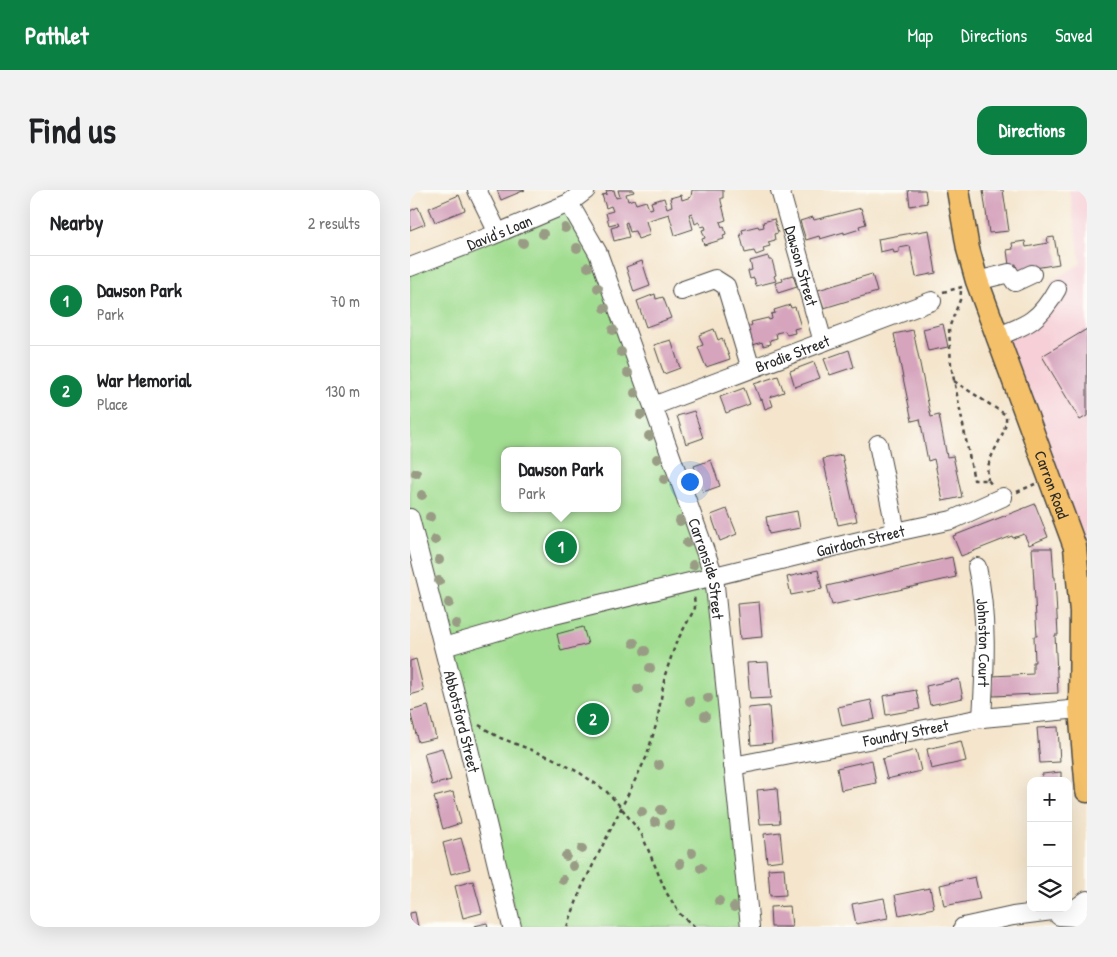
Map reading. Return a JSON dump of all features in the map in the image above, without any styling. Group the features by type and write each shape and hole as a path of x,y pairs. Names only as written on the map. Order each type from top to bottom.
{"main road":[{"name":"Carron Road","path":"958,190 972,284 1026,411 1075,547 1080,612 1080,709 1087,790"}],"street":[{"path":"478,190 498,233"},
{"name":"David's Loan","path":"410,267 569,203 586,190"},
{"name":"Dawson Street","path":"780,190 823,342"},
{"name":"Carronside Street","path":"569,203 598,253 714,576 750,927"},
{"path":"972,284 1009,273 1015,282 1032,274"},
{"path":"681,291 714,279 726,286 751,369"},
{"path":"996,337 1025,326 1036,318 1057,289"},
{"name":"Brodie Street","path":"653,406 932,301"},
{"path":"878,444 896,532"},
{"name":"Gairdoch Street","path":"444,647 546,617 952,520 1003,497"},
{"name":"Abbotsford Street","path":"410,518 444,647 512,927"},
{"name":"Johnston Court","path":"977,567 981,586 986,664 982,718"},
{"name":"Foundry Street","path":"733,766 982,718 1080,709"},
{"path":"963,927 1013,916 1076,908 1087,900"},
{"path":"1013,916 1075,916 1087,920"}],"path":[{"path":"932,301 937,294 972,284"},
{"path":"972,284 960,300 949,328 951,365 974,480 988,480"},
{"path":"954,382 1006,415 1007,425 986,470 988,480 995,489 1001,490 1003,497 1049,478"},
{"path":"567,927 582,887 646,758 657,722 665,675 676,643 695,608 692,582"},
{"path":"461,716 471,720 498,738 552,758 580,773 606,791 642,835 666,892 680,914 695,927"}],"shaded area":[{"path":"1069,190 1087,190 1087,791 1075,547 996,337 1055,293 1050,282 1081,264"}],"green space":[{"path":"569,203 598,253 714,576 750,927 519,927 410,518 410,267"}],"building":[{"path":"497,190 525,190 501,200"},
{"path":"614,190 616,198 620,197 618,190 633,190 634,192 626,194 628,201 634,199 636,204 646,201 649,209 653,208 651,202 664,198 667,208 672,206 670,198 681,195 682,200 691,197 692,190 723,190 721,201 726,220 720,222 722,227 724,226 726,234 723,235 724,239 704,245 702,239 705,238 702,230 706,229 705,226 701,227 699,222 695,224 692,213 689,214 693,229 675,235 669,214 646,221 650,235 638,239 635,231 630,232 627,222 625,223 629,237 614,241 611,228 618,226 617,223 609,225 606,213 613,211 611,206 606,208 602,195 607,194 606,191"},
{"path":"908,190 925,190 927,203 910,206"},
{"path":"983,190 1003,190 1009,231 989,233"},
{"path":"459,195 465,210 435,222 429,208"},
{"path":"418,207 425,224 410,230 410,211"},
{"path":"861,208 866,224 859,226 860,229 820,239 819,236 806,240 800,221 813,217 814,220"},
{"path":"774,219 778,233 774,234 775,240 768,242 770,246 763,248 764,252 756,255 754,251 745,253 740,234 743,233 742,230 758,226 759,228 764,227 763,222"},
{"path":"929,230 936,273 916,277 910,246 899,248 899,252 894,253 893,249 880,252 878,239"},
{"path":"1054,237 1059,264 1017,271 1016,264 1009,265 1007,250 1013,249 1012,243 1025,241 1026,247 1048,243 1047,238"},
{"path":"768,256 769,260 772,260 776,281 756,286 754,278 750,279 748,271 752,270 750,261"},
{"path":"642,261 650,286 634,292 626,267"},
{"path":"872,274 877,292 824,308 818,290"},
{"path":"793,275 797,287 778,293 775,283 783,281 782,278"},
{"path":"655,294 656,299 663,297 671,318 646,327 637,301"},
{"path":"790,305 791,308 795,307 801,327 794,329 795,333 787,335 785,331 776,333 777,338 770,340 771,344 763,346 762,342 753,345 748,327 752,325 751,322 768,318 769,320 772,319 771,314 775,313 774,310"},
{"path":"943,324 948,347 928,351 923,329"},
{"path":"714,329 718,340 722,338 730,359 706,367 698,347 703,345 699,335"},
{"path":"1087,329 1087,416 1080,420 1042,356"},
{"path":"913,330 931,417 939,415 947,457 953,456 962,497 943,501 934,459 928,461 920,419 912,421 894,334"},
{"path":"671,340 680,368 664,374 654,345"},
{"path":"849,350 854,367 830,375 824,359"},
{"path":"814,362 820,378 795,387 790,371"},
{"path":"778,376 784,392 770,397 773,406 765,409 754,384"},
{"path":"744,388 750,404 726,413 720,397"},
{"path":"694,411 703,438 686,444 677,416"},
{"path":"842,455 857,521 838,525 823,459"},
{"path":"711,460 720,486 703,492 694,466"},
{"path":"1035,504 1048,537 1029,545 1024,534 1013,538 1012,536 961,556 953,536"},
{"path":"727,509 737,534 720,541 711,515"},
{"path":"797,511 800,528 769,534 766,517"},
{"path":"1032,548 1052,548 1058,635 1055,635 1058,693 993,696 992,676 1033,674 1033,662 1035,662 1034,636 1037,636"},
{"path":"952,557 956,577 832,605 827,586"},
{"path":"818,570 822,589 791,595 787,577"},
{"path":"759,602 762,637 740,639 737,604"},
{"path":"583,627 588,644 561,651 557,634"},
{"path":"416,659 424,691 410,695 410,661"},
{"path":"768,662 771,698 750,699 747,663"},
{"path":"959,679 963,698 930,705 926,686"},
{"path":"916,690 920,709 886,715 883,696"},
{"path":"871,700 875,719 842,726 838,707"},
{"path":"428,706 436,738 418,742 410,711"},
{"path":"769,706 772,743 751,745 748,708"},
{"path":"1058,727 1060,762 1040,763 1037,728"},
{"path":"961,741 966,761 931,769 927,749"},
{"path":"442,748 451,780 432,785 424,753"},
{"path":"916,750 921,771 887,779 882,759"},
{"path":"872,760 876,783 841,790 837,768"},
{"path":"1061,772 1061,777 1042,777 1042,774"},
{"path":"777,788 780,823 760,824 757,790"},
{"path":"453,792 461,823 443,829 434,797"},
{"path":"780,832 783,860 767,862 764,834"},
{"path":"461,838 470,869 451,874 443,843"},
{"path":"784,868 786,895 770,896 768,869"},
{"path":"975,877 980,899 944,906 940,885"},
{"path":"473,881 482,913 463,918 455,886"},
{"path":"930,888 934,908 899,915 895,895"},
{"path":"884,898 888,918 856,924 852,904"},
{"path":"790,906 792,927 771,927 770,907"},
{"path":"415,912 418,927 410,927 410,913"},
{"path":"487,923 488,927 474,927 474,926"}],"place":[{"name":"Dawson Park","path":"561,547"},
{"name":"War Memorial","path":"593,719"}]}
